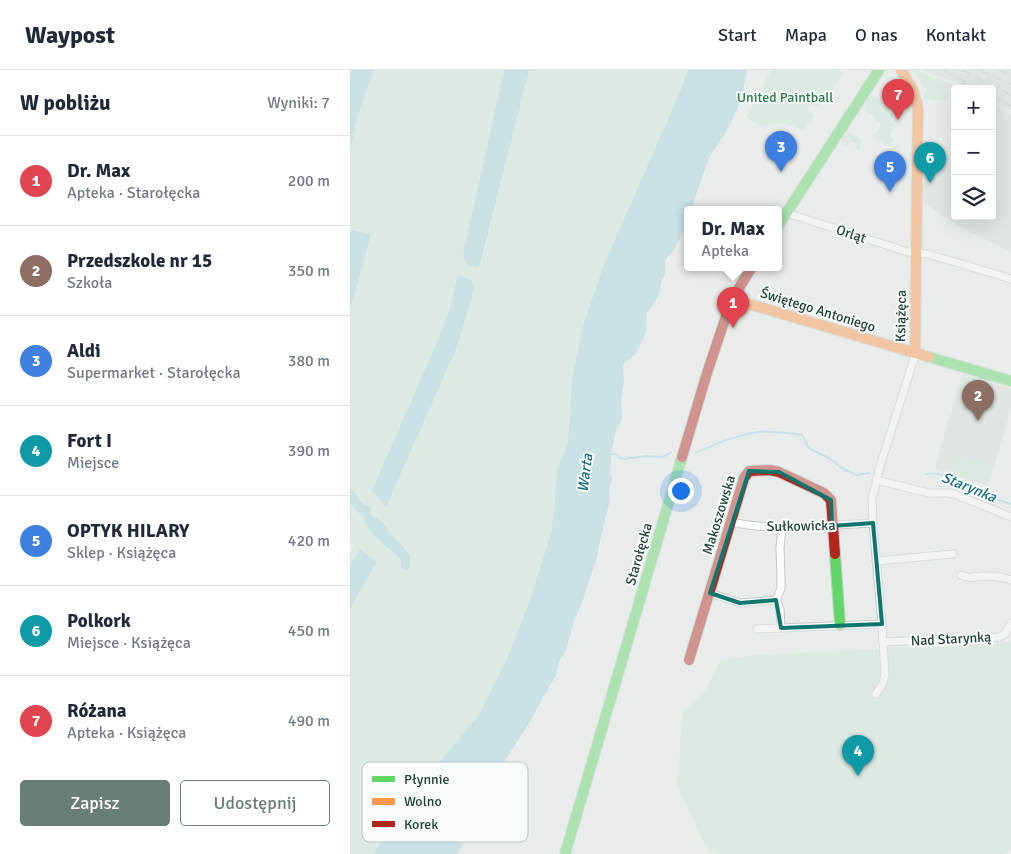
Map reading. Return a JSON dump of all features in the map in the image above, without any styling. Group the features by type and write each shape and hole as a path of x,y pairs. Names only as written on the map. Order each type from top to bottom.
{"street":[{"path":"782,220 879,70"},
{"name":"Książęca","path":"876,694 883,683 885,674 872,499 876,480 914,359 918,108 913,90 901,70"},
{"name":"Orląt","path":"787,213 908,252 928,254 1011,278"},
{"name":"Starołęcka","path":"565,854 707,374 732,298 749,271"},
{"name":"Świętego Antoniego","path":"732,298 1011,381"},
{"name":"Makoszowska","path":"689,660 744,478 749,471 778,472 828,496 832,504 840,626"},
{"path":"876,480 929,493 954,494 1011,517"},
{"name":"Sułkowicka","path":"731,522 753,526 782,527 873,523"},
{"path":"781,628 780,609 776,600 781,589 782,578 780,548 782,527"},
{"path":"876,561 953,554"},
{"path":"961,575 966,578 981,576 1003,577 1011,580"},
{"path":"710,593 740,603 776,600"},
{"name":"Nad Starynką","path":"883,642 999,636 1006,632 1011,623"},
{"path":"757,629 882,624"}],"highlighted area":[{"path":"749,471 779,472 831,500 832,526 873,523 882,624 781,628 776,600 740,603 710,593"}],"shaded area":[{"path":"921,70 1011,70 1011,110 996,102 996,85 963,85"},
{"path":"996,106 1011,115 1011,252 960,227 918,199 923,184 938,159 951,150 951,220 996,220"},
{"path":"962,374 1011,389 1011,409 988,486 935,468"}],"green space":[{"path":"374,70 504,70 463,254 475,267 481,266 529,70 688,70 605,262 583,325 572,379 568,443 558,467 552,529 533,592 508,656 478,716 440,762 362,762 362,842 381,842 373,854 350,854 350,609 377,562 360,549 350,565 350,553 355,545 350,541 350,312 371,235 350,230 350,152 356,122","holes":["458,275 471,280 457,347 386,507 372,490 439,338 450,307"]},
{"name":"United Paintball","path":"771,70 835,70 844,73 829,96 823,98 818,106 810,104 807,110 815,114 803,132 799,128 782,123 762,126 746,118"},
{"path":"912,70 955,85 951,85 951,98 946,100 924,99 926,89"},
{"path":"872,95 887,104 890,108 888,112 894,116 890,122 894,124 889,136 894,139 891,143 898,147 896,150 872,137 874,133 876,134 881,124 874,120 876,117 865,111 864,105"},
{"path":"848,131 861,139 860,151 855,150 856,143 851,141 847,147 844,146 842,142"},
{"path":"965,375 988,383 984,398 974,409 967,407 969,398 965,397 963,392"},
{"path":"957,456 994,466 988,484 952,472"},
{"path":"1011,642 1011,849 1003,854 721,854 707,849 677,785 683,712 706,690 721,660 755,655"}],"water":[{"path":"351,70 374,70 356,122 350,152 350,74"},
{"path":"504,70 529,70 480,266 475,267 466,263 463,254"},
{"name":"Warta","path":"688,70 747,70 744,95 726,132 710,156 693,206 684,206 684,230 673,251 665,260 665,275 662,279 659,295 647,313 645,335 636,354 625,362 623,367 622,416 612,448 610,500 597,557 574,621 566,650 559,662 556,676 504,762 440,762 478,716 508,656 533,592 552,529 558,467 568,443 572,379 583,325 605,262"},
{"path":"350,230 371,234 350,312"},
{"path":"458,274 471,280 474,289 457,347 386,507 372,490 439,338 450,307"},
{"path":"350,488 358,496 359,500 370,507 370,513 383,523 410,556 409,568 401,568 401,561 398,557 371,533 362,516 350,504"},
{"path":"360,549 377,562 350,609 350,565"},
{"path":"381,842 464,842 457,854 373,854"}],"waterway":[{"name":"Starynka","path":"696,452 750,433 770,432 802,435 808,447 829,458 843,469 857,475 869,473"},
{"name":"Starynka","path":"609,454 616,454 623,459 646,456 663,457 671,452"},
{"name":"Starynka","path":"926,474 939,474 951,478 983,494 1011,504"}],"railway":[{"path":"943,70 971,85"},
{"path":"962,70 1011,95"},
{"path":"980,70 1011,84"},
{"path":"998,70 1011,75"},
{"path":"996,98 1011,106"}],"traffic: fast":[{"path":"782,220 879,70"},
{"path":"929,357 1011,381"},
{"path":"565,854 682,457"},
{"path":"835,554 840,625"}],"traffic: slow":[{"path":"901,70 913,90 918,108 915,353"},
{"path":"732,299 929,357"}],"traffic: jam":[{"path":"682,457 731,301 750,271"},
{"path":"689,660 744,478 749,471 770,470 779,472 824,493 831,500 835,554"}],"place":[{"name":"Różana","path":"898,120"},
{"name":"Aldi","path":"781,172"},
{"name":"Polkork","path":"930,183"},
{"name":"OPTYK HILARY","path":"890,192"},
{"name":"Dr. Max","path":"733,328"},
{"name":"Przedszkole nr 15","path":"978,421"},
{"name":"Fort I","path":"858,776"}]}
